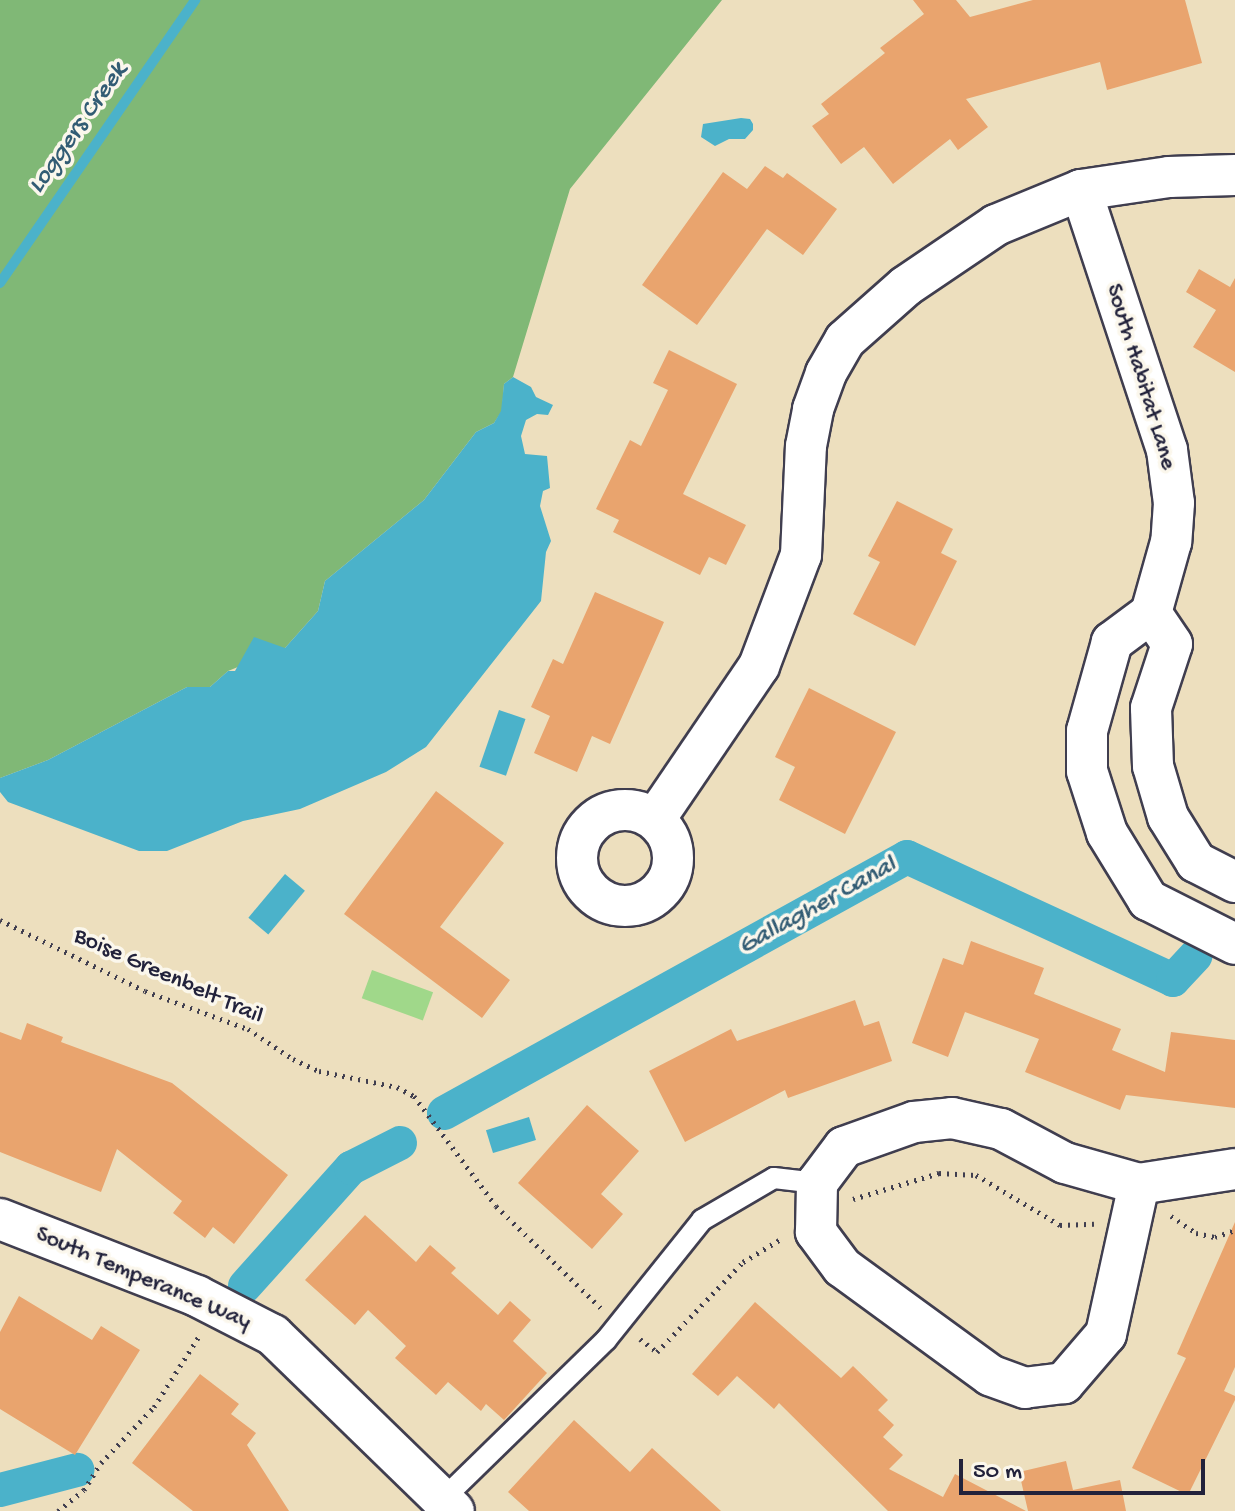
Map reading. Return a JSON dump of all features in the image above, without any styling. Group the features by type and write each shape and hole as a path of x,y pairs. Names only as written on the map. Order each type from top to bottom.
{"street":[{"path":"655,819 759,666 801,555 806,446 813,409 826,373 845,340 906,286 996,225 1081,190 1169,177 1235,175"},
{"name":"South Habitat Lane","path":"1081,190 1167,450 1174,503 1171,542 1151,613"},
{"path":"1235,882 1196,862 1168,817 1153,766 1151,708 1172,644 1151,613 1112,642 1087,731 1087,771 1107,833 1148,900 1235,944"},
{"path":"1139,1184 1106,1334 1064,1383 1025,1388 990,1375 842,1267 816,1232 844,1147 914,1122 952,1118 1001,1129 1065,1163 1139,1184 1235,1169"},
{"name":"South Temperance Way","path":"0,1219 197,1296 273,1335 449,1505"}],"lane":[{"path":"449,1505 620,1324 702,1220 774,1178 830,1192"}],"path":[{"name":"Boise Greenbelt Trail","path":"0,920 145,991 248,1029 293,1059 319,1071 397,1087 414,1096 496,1206 593,1302 657,1352 743,1262 781,1239"},
{"path":"830,1192 939,1173 976,1175 1060,1225 1095,1224"},
{"path":"1165,1216 1171,1216 1196,1233 1215,1237 1235,1230"},
{"path":"58,1511 84,1490 101,1463 154,1407 203,1330"}],"green space":[{"path":"0,0 722,0 570,189 513,377 504,384 502,411 494,423 476,432 424,500 325,581 318,611 285,648 228,671 210,687 187,687 48,760 0,778"},
{"path":"372,970 433,992 423,1020 362,998"}],"water":[{"path":"750,119 753,124 753,130 745,139 729,139 715,146 701,137 703,124"},
{"path":"513,377 531,387 536,397 553,405 548,415 537,414 526,420 521,436 525,454 547,456 550,488 543,491 540,506 551,541 546,552 541,601 426,747 386,772 300,809 243,821 167,851 139,851 8,802 0,792 0,778 48,760 187,687 210,687 228,671 235,671 254,637 285,648 318,611 325,581 424,500 476,432 494,423 501,411 504,384"},
{"path":"499,710 525,719 506,776 479,767"},
{"path":"285,874 305,891 268,934 248,918"},
{"path":"529,1117 536,1140 493,1153 486,1130"}],"building":[{"path":"913,0 956,0 970,17 1033,0 1185,0 1202,63 1107,90 1100,62 966,99 988,127 958,150 950,139 893,184 864,147 841,164 812,126 829,114 821,104 885,53 880,48 924,14"},
{"path":"765,166 783,178 787,173 837,209 803,255 767,229 697,325 642,285 723,172 747,189"},
{"path":"1199,269 1230,287 1235,278 1235,372 1193,347 1216,310 1186,292"},
{"path":"669,350 737,384 683,494 746,525 726,565 709,557 700,575 613,532 619,520 596,509 630,440 641,446 668,390 653,383"},
{"path":"897,501 953,529 941,553 957,561 915,646 853,614 880,562 868,556"},
{"path":"595,592 664,622 610,744 592,736 577,772 534,753 550,716 531,707 553,659 563,664"},
{"path":"809,688 896,732 845,834 779,800 795,767 775,757"},
{"path":"436,791 504,843 440,927 510,980 482,1018 344,914"},
{"path":"971,941 1044,968 1034,994 1121,1029 1112,1050 1165,1072 1171,1032 1235,1040 1235,1108 1126,1095 1120,1110 1025,1072 1039,1039 965,1012 948,1057 912,1043 943,958 963,965"},
{"path":"855,1000 864,1026 879,1021 892,1061 788,1098 785,1090 685,1142 649,1071 731,1029 737,1041"},
{"path":"27,1023 63,1037 61,1042 172,1083 288,1175 234,1244 213,1227 205,1238 173,1213 182,1201 117,1149 101,1192 0,1152 0,1032 21,1040"},
{"path":"587,1105 639,1151 601,1194 623,1214 592,1249 518,1183"},
{"path":"365,1215 416,1262 430,1245 456,1268 451,1273 498,1315 510,1301 531,1320 513,1341 547,1373 504,1420 486,1404 481,1411 448,1382 436,1395 395,1358 406,1346 368,1310 355,1325 305,1280"},
{"path":"1235,1222 1235,1367 1224,1391 1235,1396 1235,1400 1188,1495 1132,1468 1186,1358 1177,1354"},
{"path":"19,1296 92,1340 101,1326 140,1350 75,1455 0,1409 0,1332"},
{"path":"755,1302 841,1378 853,1366 888,1400 878,1410 894,1425 883,1437 903,1455 889,1469 943,1497 955,1474 1026,1511 888,1511 779,1403 774,1409 737,1376 718,1396 692,1374"},
{"path":"200,1374 239,1404 231,1414 256,1433 247,1445 289,1511 193,1511 132,1463"},
{"path":"574,1420 630,1472 652,1448 721,1511 529,1511 508,1492"},
{"path":"1066,1461 1073,1490 1120,1480 1126,1511 1028,1511 1019,1472"}],"waterway":[{"name":"Loggers Creek","path":"0,283 195,0"},
{"name":"Gallagher Canal","path":"444,1113 907,857 1173,980 1195,956"},
{"name":"Gallagher Canal","path":"245,1286 351,1168 400,1143"},
{"name":"Gallagher Canal","path":"0,1490 77,1470"}]}
